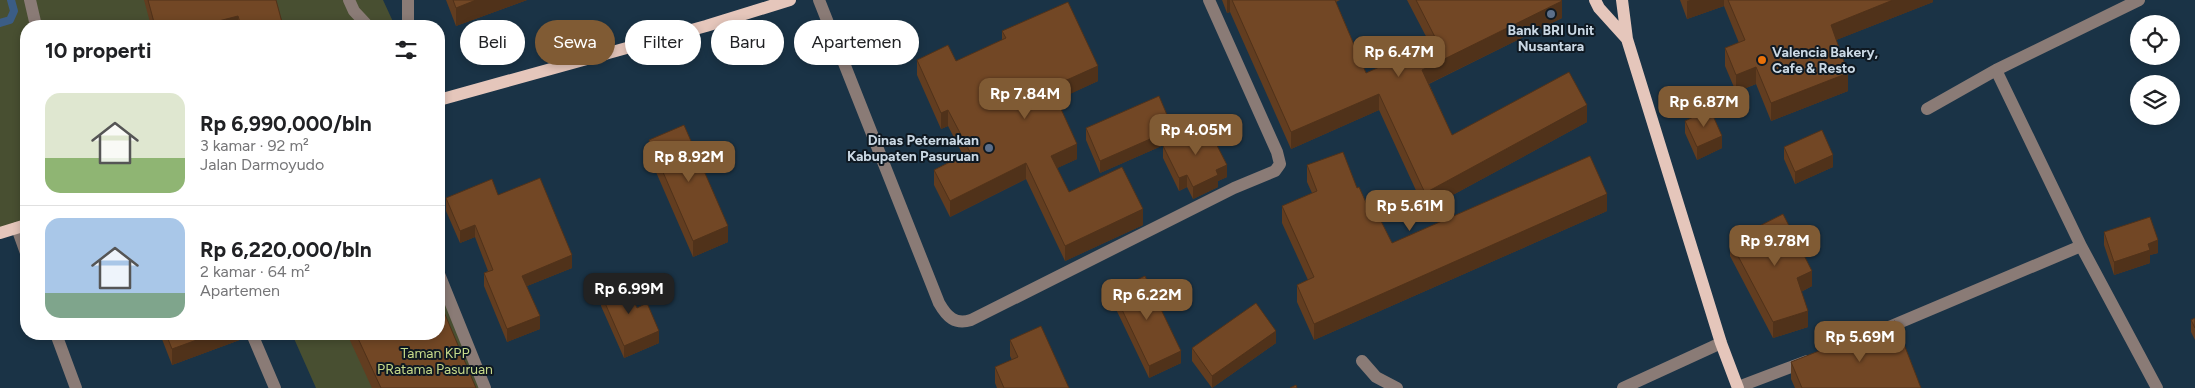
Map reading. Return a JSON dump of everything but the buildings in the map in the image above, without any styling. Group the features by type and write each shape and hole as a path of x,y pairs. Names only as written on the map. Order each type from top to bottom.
{"main road":[{"path":"445,98 706,26 790,0"},
{"path":"1595,0 1599,8 1627,39"},
{"path":"1622,0 1627,39 1721,343 1738,387"},
{"path":"0,233 20,227"}],"street":[{"path":"30,0 35,20"},
{"path":"349,0 354,10 363,20"},
{"path":"408,0 408,20"},
{"path":"819,0 939,303 950,318 962,323 972,320 1234,188 1275,171 1280,164 1277,152 1209,0"},
{"path":"1927,109 1996,70 2139,0"},
{"path":"1996,70 2081,246 2157,388"},
{"path":"1871,335 1946,305 2081,246"},
{"path":"445,289 485,388"},
{"path":"58,340 76,388"},
{"path":"255,340 275,388"},
{"path":"1623,388 1721,343"},
{"path":"1738,387 1821,355"},
{"path":"1362,361 1376,377 1397,388"}],"green space":[{"path":"0,0 383,0 392,20 20,20 20,225 0,230"},
{"name":"Taman KPP PRatama Pasuruan","path":"445,293 484,388 316,388 295,340 445,340"}],"waterway":[{"path":"0,23 10,20 14,11 11,0"}],"place":[{"name":"Bank BRI Unit Nusantara","path":"1551,14"},
{"name":"Valencia Bakery, Cafe & Resto","path":"1762,60"},
{"name":"Dinas Peternakan Kabupaten Pasuruan","path":"989,148"}]}
